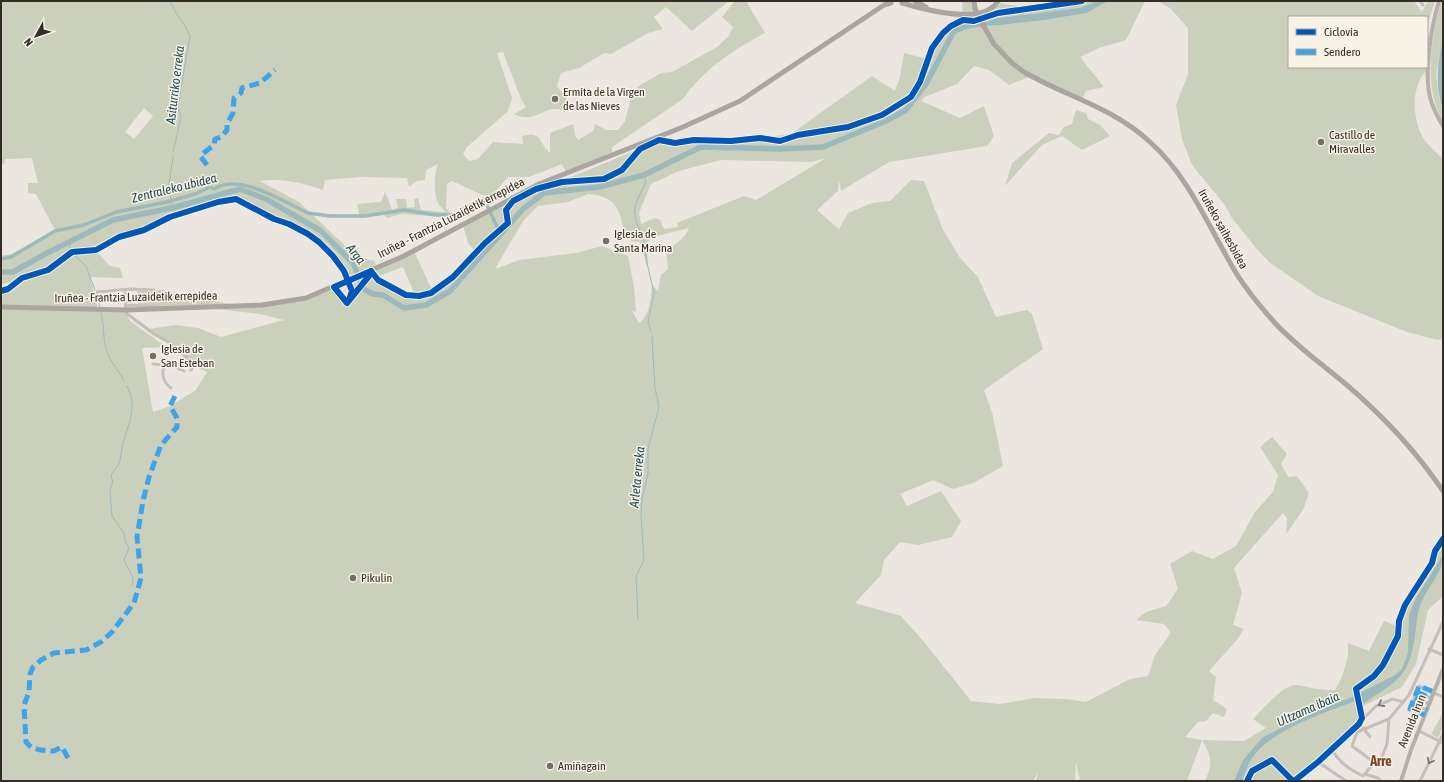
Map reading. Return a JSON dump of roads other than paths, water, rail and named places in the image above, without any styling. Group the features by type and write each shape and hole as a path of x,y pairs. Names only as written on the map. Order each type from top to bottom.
{"highway":[{"path":"872,13 882,1"},
{"path":"915,1 930,9"},
{"path":"872,13 890,2 903,2 930,9 969,15 986,12 997,1"},
{"name":"Iruñeko saihesbidea","path":"974,3 978,18 994,44 1012,63 1024,72 1118,117 1160,152 1191,192 1233,268 1254,299 1299,347 1347,385 1392,426 1420,459 1443,492"},
{"name":"Iruñea - Frantzia Luzaidetik errepidea","path":"1,307 165,309 277,304 306,298 346,282 437,240 539,184 683,127 740,100 872,13"}],"main road":[{"path":"1439,1 1433,20 1430,49 1429,89 1433,108 1443,126"},
{"name":"Avenida Irun","path":"1401,781 1443,669"}],"street":[{"path":"1420,1 1423,5"},
{"path":"125,290 126,313 154,334 172,344 191,362 193,366 191,370"},
{"path":"97,292 154,290"},
{"path":"154,364 186,365 191,362"},
{"path":"167,364 184,371"},
{"path":"167,364 163,371 166,384 171,388"},
{"path":"1360,780 1372,765 1379,764 1387,744 1389,720 1409,695 1429,649 1443,622"},
{"path":"1429,649 1443,655"},
{"path":"1410,709 1419,686 1443,697"},
{"path":"1417,692 1431,698"},
{"path":"1414,698 1429,704"},
{"path":"1372,765 1371,760 1352,746 1356,730 1362,718 1376,706 1393,699 1402,702"},
{"path":"1412,704 1427,710"},
{"path":"1274,761 1293,781 1356,730 1389,720"},
{"path":"1363,728 1370,737"},
{"path":"1419,731 1441,742"},
{"path":"1420,781 1441,742 1443,734"},
{"path":"1332,750 1340,763 1364,775 1378,778 1381,781"},
{"path":"1318,762 1346,781"}],"water":[{"path":"1098,1 1108,1 1087,13 1001,25 983,26 977,24 998,18 1079,8"},
{"path":"1443,39 1443,111 1440,101 1438,75 1439,58"},
{"path":"1443,555 1439,572 1421,603 1409,661 1400,677 1363,704 1355,701 1284,731 1260,748 1253,756 1242,781 1234,781 1243,760 1262,738 1299,718 1352,697 1395,675 1402,669 1408,653 1409,615 1416,598"}],"waterway":[{"name":"Asiturriko erreka","path":"170,1 190,36 178,106 181,117 173,152"},
{"name":"Arga","path":"1,272 13,272 113,220 176,207 240,189 266,199 321,231 353,263 365,290 373,294 383,295 404,308 426,305 450,291 523,209 544,193 599,187 644,175 701,147 779,149 823,147 886,121 906,110 926,84 954,31 971,25 984,24"},
{"name":"Asiturriko erreka","path":"172,208 169,184 173,157"},
{"name":"Arleta erreka","path":"642,234 636,219 635,208 636,202 646,182 644,175"},
{"name":"Zentraleko ubidea","path":"1,259 11,257 55,231 84,225 116,212 167,202 195,194 210,187 214,189 224,185 236,184 248,186 261,190 308,213 330,216 365,216 404,210 436,215 451,215"},
{"name":"Zentraleko ubidea","path":"461,210 484,199 501,235"},
{"name":"Arleta erreka","path":"643,237 654,293 648,322 651,331"},
{"path":"71,251 69,249 72,241"},
{"path":"73,254 86,266 95,290"},
{"path":"96,293 100,307"},
{"path":"101,313 104,341 107,352 124,381"},
{"name":"Arleta erreka","path":"638,619 636,577 644,560 641,515 642,498 648,474 648,449 659,407 655,388 652,336"},
{"path":"127,386 132,402 131,417 122,447 120,461 111,476 113,482 110,489 112,516 124,533 125,541 129,548 124,560 133,578 132,585"}],"place":[{"name":"Ermita de la Virgen de las Nieves","path":"555,99"},
{"name":"Castillo de Miravalles","path":"1321,142"},
{"name":"Iglesia de Santa Marina","path":"606,241"},
{"name":"Iglesia de San Esteban","path":"153,356"},
{"name":"Pikulin","path":"353,578"},
{"name":"Amiñagain","path":"550,766"}],"district":[{"name":"Arre","path":"1381,761"}],"water label":[{"name":"Ultzama ibaia","path":"1308,709"}]}
